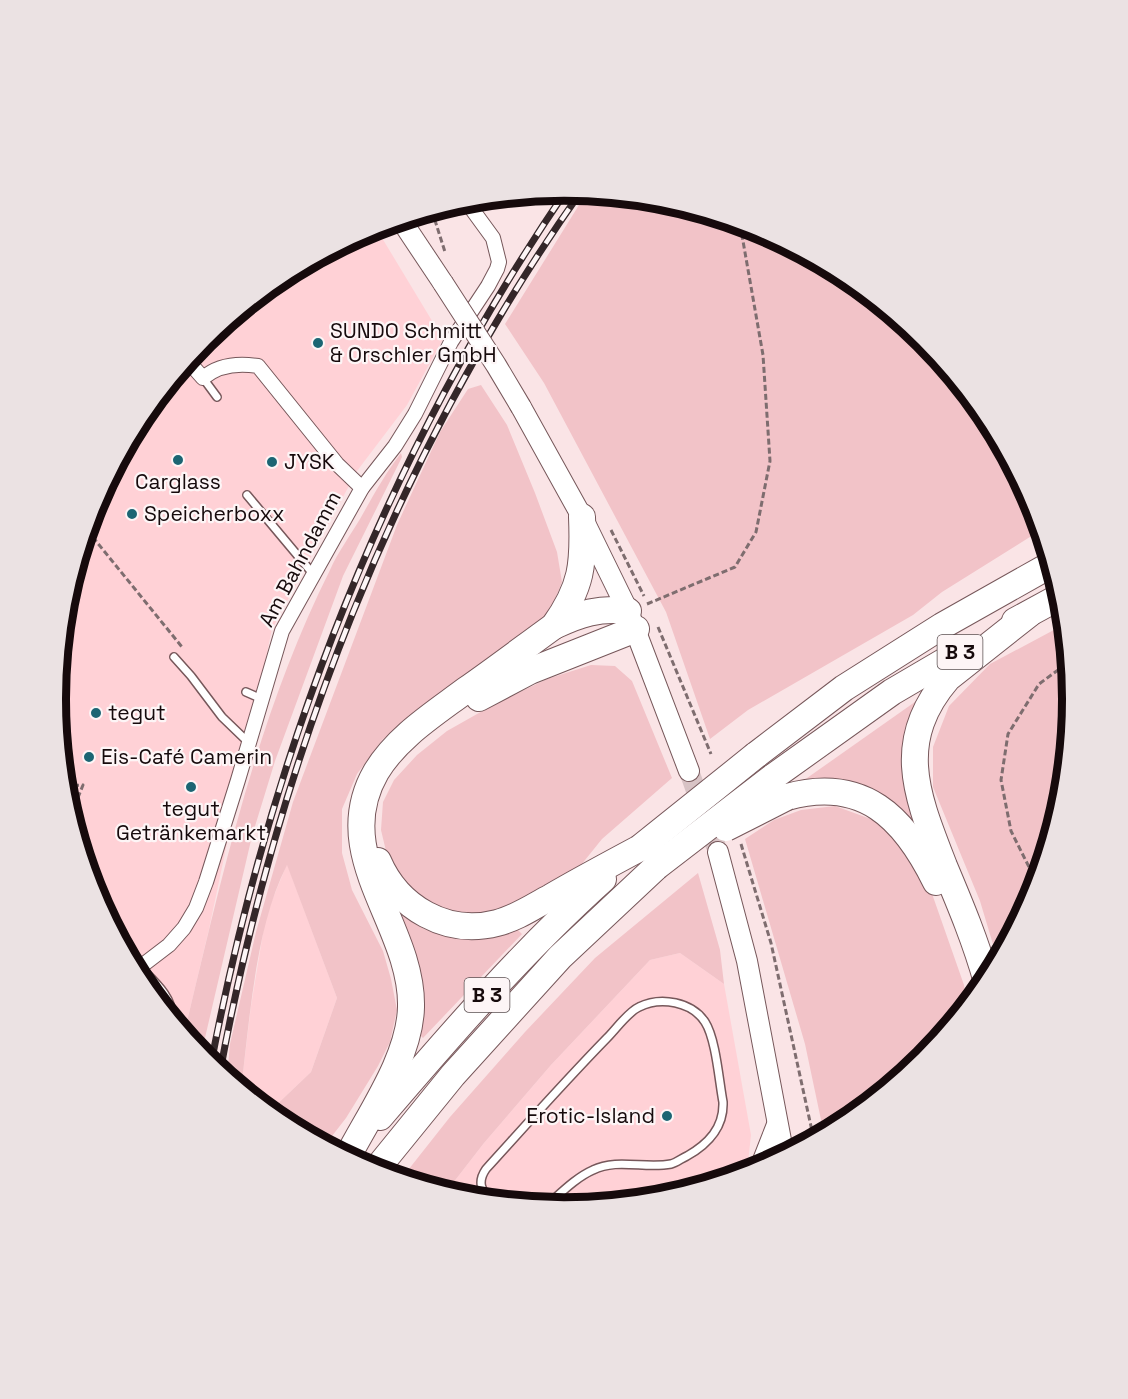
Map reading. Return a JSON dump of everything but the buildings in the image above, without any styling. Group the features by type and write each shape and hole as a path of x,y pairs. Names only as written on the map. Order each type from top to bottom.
{"highway":[{"path":"554,626 570,604 581,571 582,517"},
{"name":"B 3","path":"381,1163 453,1075 560,957 756,755 844,688 942,626 1044,568"},
{"name":"B 3","path":"780,787 892,692 1052,601"},
{"path":"351,1149 400,1059 411,1008 409,980 403,952 369,875 363,852 362,814 370,785 384,760 424,721 554,626 588,612 614,609 632,620"},
{"path":"983,969 926,820 916,780 915,751 921,720 937,690 948,678 1029,614"},
{"path":"632,620 498,687 428,730 401,755 378,795 372,826 373,842 380,865 401,897 427,916 441,922 469,927 484,926 512,918 656,856 780,787 848,794 877,806 902,826 927,863 961,939 974,981"},
{"name":"B 3","path":"353,1150 449,1036 568,910 656,856"}],"main road":[{"path":"406,227 522,407 582,517 632,620 689,771"},
{"path":"718,852 747,961 782,1147"}],"street":[{"name":"Am Bahndamm","path":"143,965 169,945 184,928 196,908 206,882 282,631 362,488 395,446 415,414 451,342 497,269 499,262 493,238 473,210"},
{"name":"Am Bahndamm","path":"203,378 209,372 229,366 242,364 258,366 337,464 362,488"},
{"path":"194,367 203,378"},
{"path":"761,1157 777,1117"}],"lane":[{"path":"203,378 217,397"},
{"path":"248,495 314,575"},
{"path":"174,657 222,717 249,743"},
{"path":"246,692 262,699"},
{"path":"157,986 166,994 169,1003"},
{"path":"482,1190 480,1185 486,1169 637,1007 654,1002 685,1005 705,1022 710,1035 724,1112 712,1137 703,1146 672,1164 612,1165 594,1169 556,1198"}],"path":[{"path":"434,218 448,259"},
{"path":"632,620 735,567 756,532 770,461 763,355 742,234"},
{"path":"93,537 183,649"},
{"path":"1031,872 1011,831 1001,780 1008,734 1039,684 1061,668"},
{"path":"74,785 83,784 77,800"},
{"path":"739,837 771,943 812,1131"}],"shaded area":[{"path":"581,202 629,206 693,218 755,239 841,285 867,304 916,347 959,396 995,450 1011,479 1034,534 942,592 913,615 748,710 710,739 666,612 544,383 505,324"},
{"path":"381,236 443,339 407,405 357,471 272,629 209,929 186,1024 150,976 117,920 92,860 83,828 70,765 66,699 70,634 83,571 92,539 117,479 150,423 190,371 236,325 287,285 315,268"},
{"path":"481,385 507,425 557,552 562,582 550,612 528,635 383,739 357,774 342,809 342,853 352,890 383,951 397,1010 390,1042 378,1066 346,1118 330,1139 276,1106 311,1072 337,998 287,865 276,890 261,945 255,974 242,1079 228,1067 230,1044 256,932 293,802 397,525 440,432 468,389"},
{"path":"401,453 402,457 343,576 275,761 252,836 204,1043 186,1024 228,856 262,739 304,625 333,563"},
{"path":"1057,628 1062,699 1058,765 1052,797 1036,860 1011,920 994,949 980,901 933,787 933,747 949,706 990,664"},
{"path":"591,665 615,666 632,681 672,778 602,839 577,870 484,919 432,907 391,872 381,830 383,802 394,780 417,755 447,731 493,705 547,679"},
{"path":"922,697 925,838 800,783"},
{"path":"835,806 879,822 906,850 930,888 965,994 916,1052 867,1095 822,1125 805,1044 745,839 774,820 801,810"},
{"path":"287,864 337,998 311,1072 276,1106 242,1079 266,915"},
{"path":"698,873 720,950 724,984 680,953 650,960 551,1065 452,1185 407,1172 450,1117 525,1032 595,958"},
{"path":"398,913 424,929 470,940 517,929 522,934 423,1038 418,1033"},
{"path":"680,953 724,984 751,1135 748,1162 693,1181 629,1193 597,1196 564,1198 531,1196 452,1185 551,1065 650,960"}],"tunnel":[{"path":"689,771 718,852"}],"railway":[{"path":"213,1053 236,947 266,833 302,720 343,609 390,501 443,395 502,291 559,201"},
{"path":"222,1061 245,955 275,839 311,725 353,613 401,503 454,396 514,293 574,202"}],"place":[{"name":"SUNDO Schmitt & Orschler GmbH","path":"318,343"},
{"name":"Carglass","path":"178,460"},
{"name":"JYSK","path":"272,462"},
{"name":"Speicherboxx","path":"132,514"},
{"name":"tegut","path":"96,713"},
{"name":"Eis-Café Camerin","path":"89,757"},
{"name":"tegut Getränkemarkt","path":"191,787"},
{"name":"Erotic-Island","path":"667,1116"}]}
